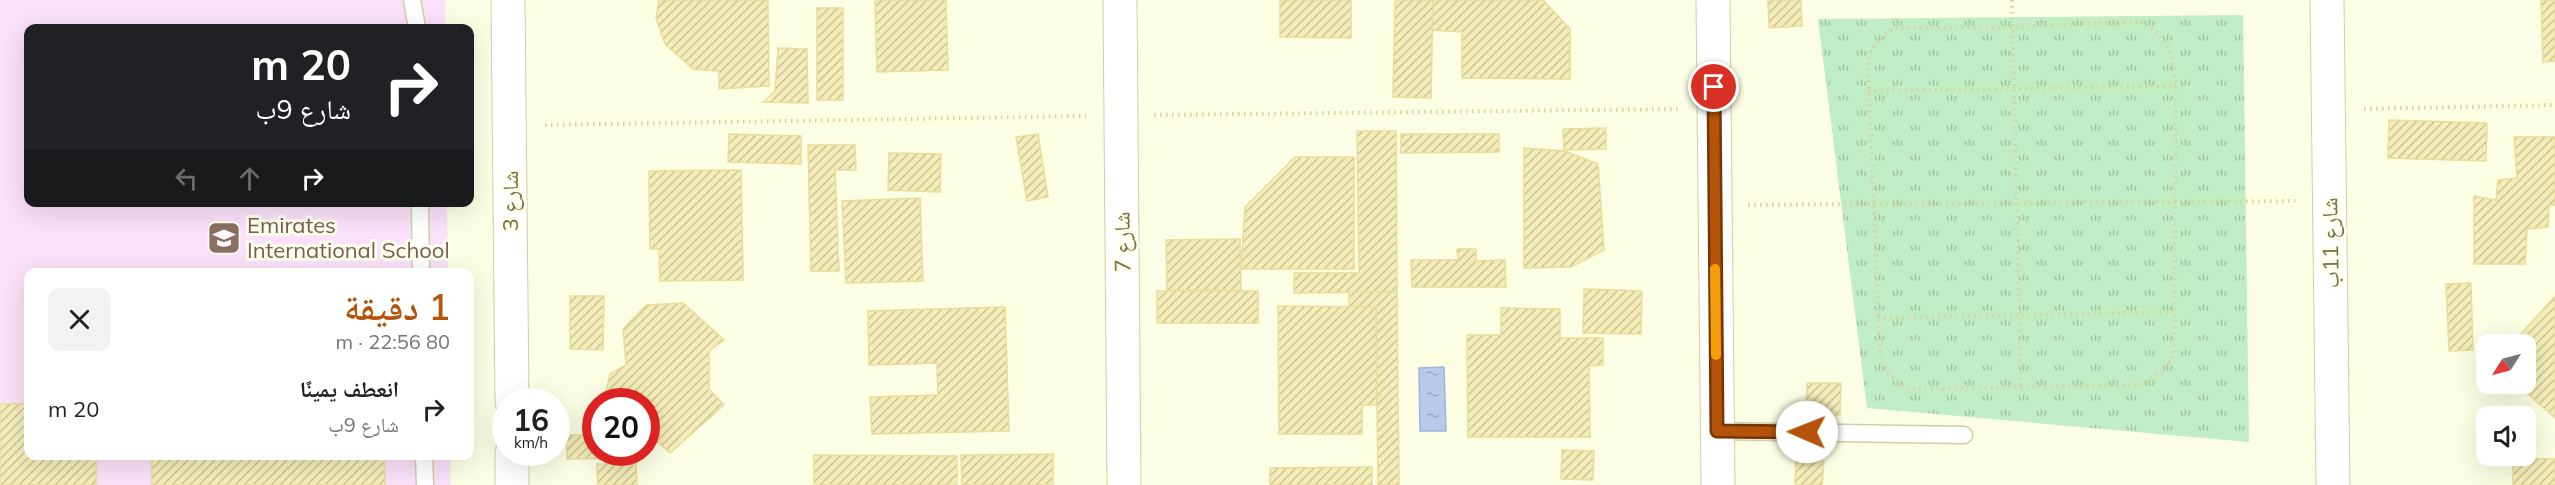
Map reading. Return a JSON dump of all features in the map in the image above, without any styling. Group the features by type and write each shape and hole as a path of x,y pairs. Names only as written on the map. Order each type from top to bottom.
{"street":[{"name":"شارع 3","path":"508,0 512,388"},
{"name":"شارع 7","path":"1120,0 1124,485"},
{"path":"1713,0 1718,485"},
{"name":"شارع 11ب","path":"2327,0 2333,485"},
{"path":"512,466 512,485"}],"lane":[{"path":"412,0 416,24"},
{"path":"420,207 421,268"},
{"path":"1717,431 1964,435"},
{"path":"424,460 425,485"}],"path":[{"path":"2012,0 2021,387"},
{"path":"2141,22 2154,29 2167,42 2173,56 2176,86 2174,355 2166,369 2153,379 2139,385 1912,389 1899,384 1886,372 1880,356 1869,92 1869,53 1884,34 1895,28 2013,27 2141,22"},
{"path":"1869,92 2176,86"},
{"path":"2328,110 2555,105"},
{"path":"1715,205 2329,201"},
{"path":"1878,318 2173,312"}],"shaded area":[{"name":"Emirates International School","path":"0,0 445,0 445,24 24,24 24,207 447,207 448,268 24,268 24,460 450,460 451,485 0,485"}],"green space":[{"path":"2243,15 2249,442 1867,408 1818,19"}],"water":[{"path":"1444,367 1446,431 1420,431 1419,368"}],"building":[{"path":"659,0 768,0 769,86 719,89 719,71 693,69 665,44 656,18"},
{"path":"875,0 946,0 948,70 877,72"},
{"path":"1280,0 1351,0 1351,38 1280,37"},
{"path":"1395,0 1433,0 1431,98 1393,97"},
{"path":"1433,0 1543,0 1570,29 1570,79 1462,78 1462,32 1432,30"},
{"path":"1768,0 1801,0 1802,26 1769,28"},
{"path":"2541,0 2555,0 2555,61 2543,62"},
{"path":"817,8 843,8 843,100 817,100"},
{"path":"778,48 807,49 808,103 763,102 775,91"},
{"path":"2389,120 2487,123 2486,161 2388,158"},
{"path":"1606,128 1606,149 1564,150 1563,129"},
{"path":"1357,131 1396,131 1397,292 1294,293 1294,273 1359,273"},
{"path":"729,134 801,136 801,164 728,162"},
{"path":"1038,134 1048,197 1027,201 1016,137"},
{"path":"1401,134 1499,134 1499,152 1401,153"},
{"path":"2514,137 2555,137 2555,205 2549,205 2548,227 2527,229 2525,264 2474,264 2474,196 2496,200 2498,180 2517,178"},
{"path":"808,145 855,145 856,170 835,170 839,271 811,271"},
{"path":"1524,148 1565,151 1598,164 1604,250 1571,267 1524,268"},
{"path":"889,153 941,154 940,192 888,190"},
{"path":"1295,157 1354,157 1354,269 1241,269 1245,207"},
{"path":"741,170 743,280 660,281 659,249 650,249 649,171"},
{"path":"920,198 923,281 846,283 842,201"},
{"path":"1240,239 1241,290 1167,290 1166,240"},
{"path":"1457,249 1476,249 1476,261 1505,260 1506,287 1412,287 1411,260 1458,260"},
{"path":"2471,283 2473,350 2449,351 2446,284"},
{"path":"1584,289 1642,291 1641,334 1583,333"},
{"path":"1157,291 1258,291 1258,323 1157,323"},
{"path":"1349,292 1397,292 1399,485 1378,485 1376,307 1349,306"},
{"path":"570,296 604,296 603,350 570,349"},
{"path":"2555,296 2555,418 2528,394 2536,394 2536,334 2521,334"},
{"path":"683,303 724,340 709,351 709,389 724,405 670,453 660,444 660,388 607,388 610,374 626,365 623,329 646,305"},
{"path":"1278,306 1376,307 1377,405 1362,405 1362,434 1279,434"},
{"path":"1005,307 1009,431 872,434 870,397 938,395 937,363 869,365 868,311"},
{"path":"1501,308 1560,309 1560,338 1603,338 1603,365 1589,366 1590,437 1468,437 1467,335 1501,335"},
{"path":"1807,383 1841,383 1840,415 1806,415"},
{"path":"0,404 24,404 24,460 96,460 96,485 0,485"},
{"path":"570,435 582,435 582,459 570,459"},
{"path":"1562,450 1594,451 1593,480 1561,479"},
{"path":"1053,454 1053,485 962,485 961,455"},
{"path":"814,455 957,456 957,485 814,485"},
{"path":"2536,459 2555,459 2555,485 2513,485 2513,466 2536,466"},
{"path":"152,460 384,460 385,485 152,485"},
{"path":"1796,460 1824,461 1822,485 1795,485"},
{"path":"597,466 636,466 637,485 598,485"},
{"path":"1372,467 1372,485 1270,485 1270,468"}],"slow traffic":[{"path":"1715,269 1716,355"}],"place":[{"name":"Emirates International School","path":"224,238"}],"route":[{"path":"1714,87 1717,431 1807,432"}]}
